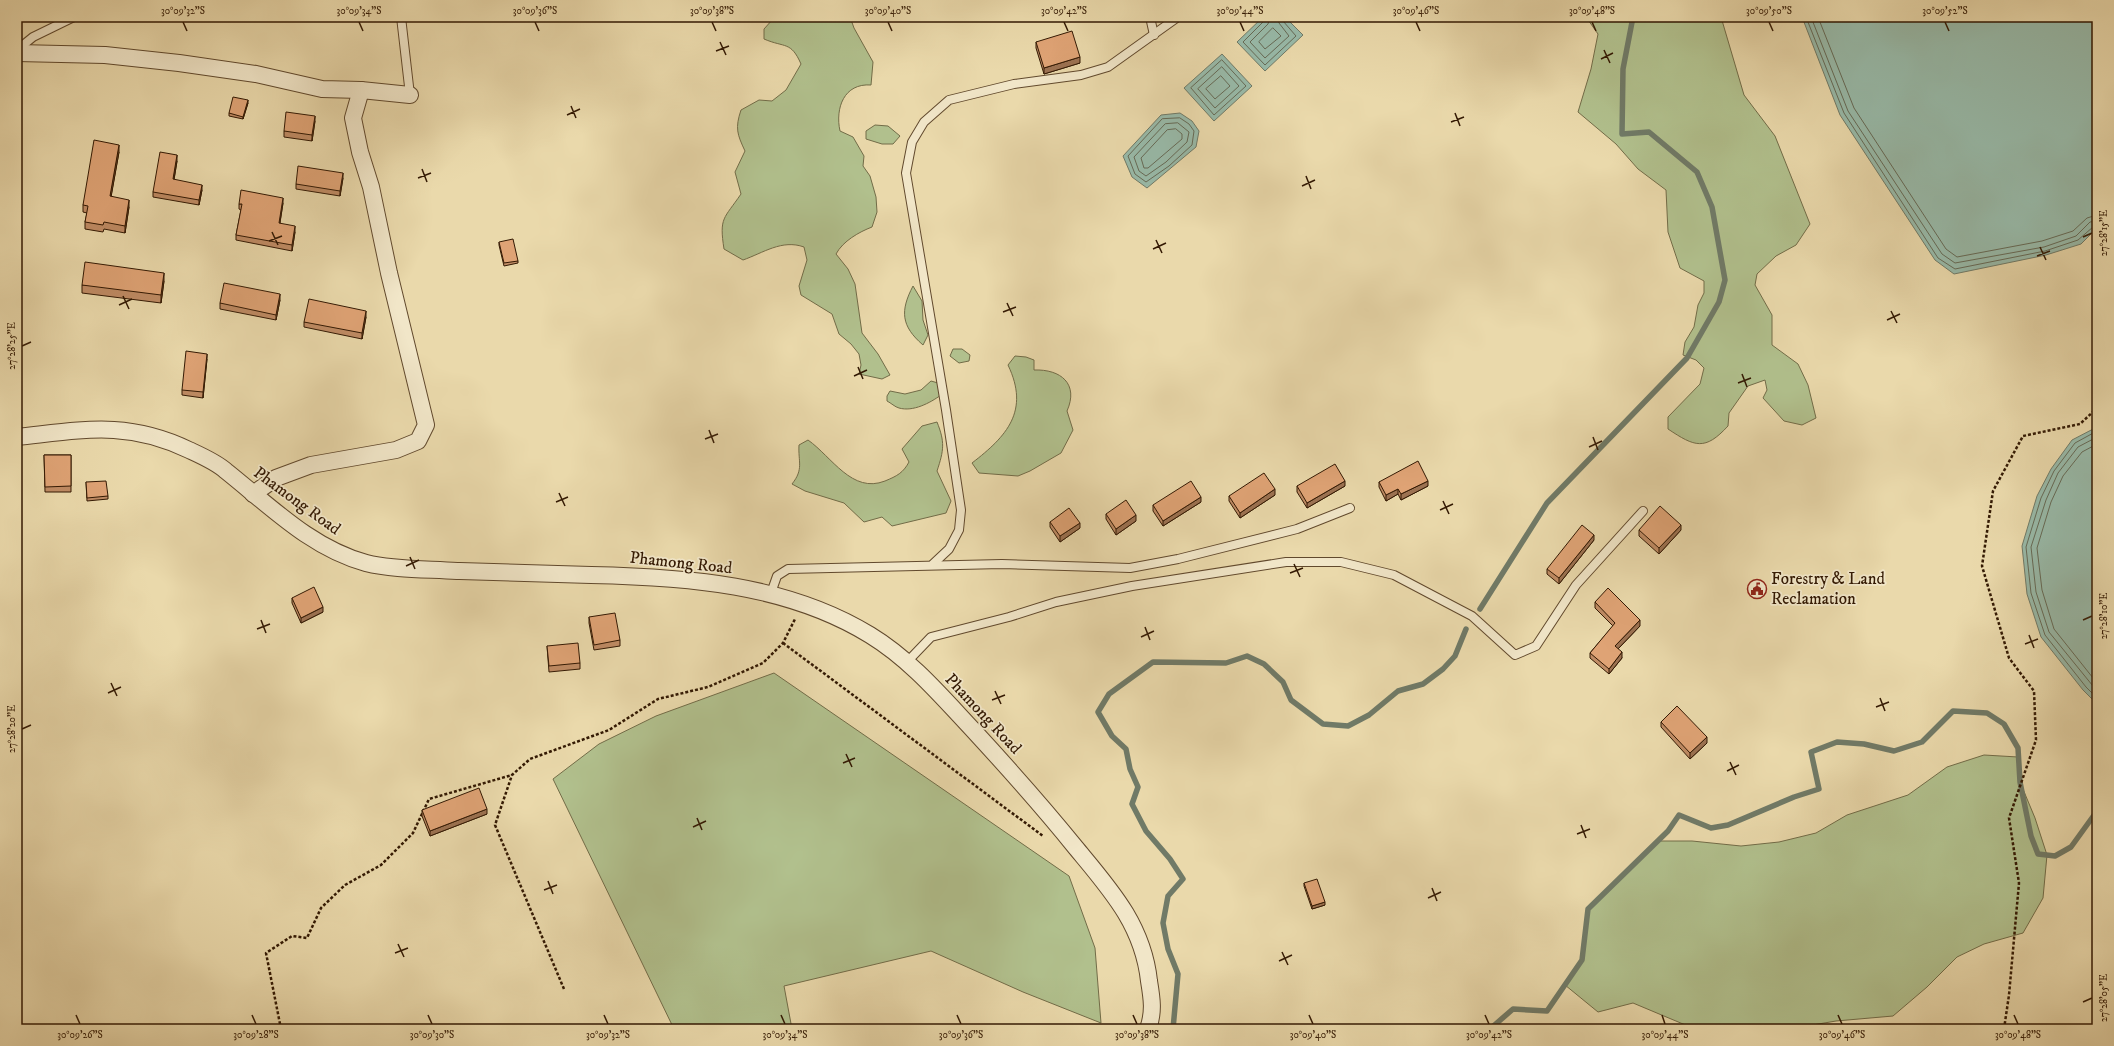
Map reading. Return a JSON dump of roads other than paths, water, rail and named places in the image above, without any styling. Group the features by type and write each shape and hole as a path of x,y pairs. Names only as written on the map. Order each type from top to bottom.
{"street":[{"path":"17,53 105,56 171,62 256,74 322,89 361,90 410,95"},
{"path":"253,494 276,478 311,465 396,450 418,441 426,425 389,273 371,187 353,118 361,90"},
{"name":"Phamong Road","path":"17,437 116,429 146,434 173,442 223,468 253,494 319,544 346,557 372,564 435,570 640,576 700,581 772,593 836,618 871,635 907,662 939,693 1036,799 1110,890 1134,924 1147,960 1153,1013 1148,1029"}],"lane":[{"path":"17,50 33,37 74,17"},
{"path":"401,17 410,95"},
{"path":"1150,17 1154,35"},
{"path":"933,564 949,549 956,536 959,530 961,510 946,410 906,172 912,142 924,122 949,100 1014,84 1081,75 1108,67 1178,17"},
{"path":"772,593 777,576 788,569 933,564 1002,564 1130,568 1178,559 1298,529 1350,508"},
{"path":"907,662 931,637 1009,617 1056,602 1132,586 1286,562 1341,562 1394,575 1472,616 1515,655 1536,646 1576,585 1643,511"}],"water":[{"path":"1263,17 1285,17 1303,35 1265,71 1237,42"},
{"path":"1802,17 2097,17 2097,228 2081,244 2046,255 1954,274 1935,260 1840,115"},
{"path":"1222,54 1252,86 1214,121 1184,88"},
{"path":"1180,113 1192,121 1199,131 1196,147 1147,188 1132,177 1123,156 1161,115"},
{"path":"2097,427 2097,704 2083,690 2041,637 2027,594 2022,546 2037,496 2051,469 2072,440"}],"waterway":[{"path":"1480,609 1547,503 1687,358 1719,302 1725,280 1712,207 1697,172 1649,132 1622,134 1623,69 1633,17"},
{"path":"1173,1029 1178,974 1168,949 1163,923 1168,896 1183,879 1170,859 1146,831 1132,804 1138,787 1130,769 1126,749 1112,736 1098,712 1109,694 1153,662 1226,663 1247,656 1264,664 1283,682 1291,700 1323,724 1348,726 1369,715 1398,691 1423,684 1443,669 1455,656 1466,629"},
{"path":"1490,1029 1513,1009 1547,1011 1582,960 1588,909 1668,831 1679,815 1711,828 1728,825 1794,797 1819,789 1811,752 1837,742 1864,744 1894,751 1922,742 1953,711 1987,713 2004,724 2018,748 2020,782 2031,836 2038,854 2055,856 2071,847 2097,811"}],"place":[{"name":"Forestry & Land Reclamation","path":"1757,589"}]}
